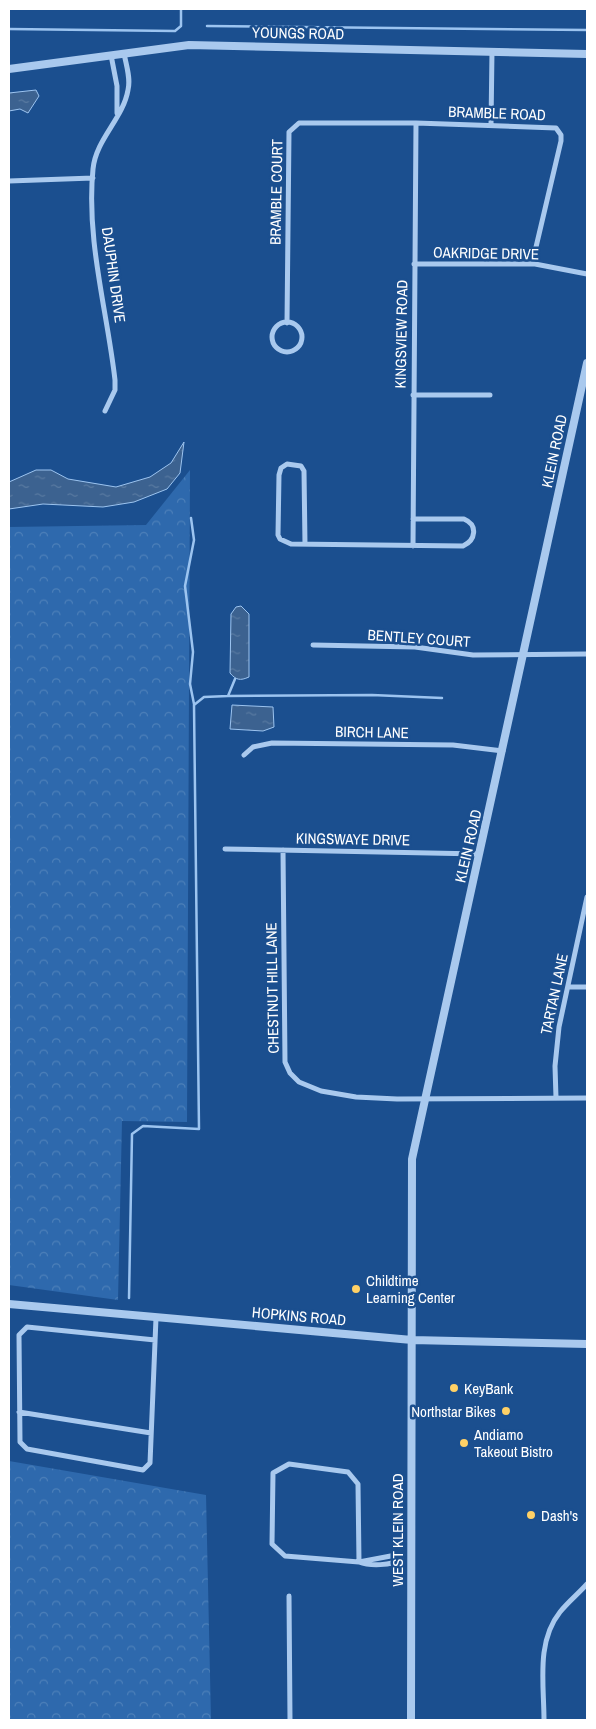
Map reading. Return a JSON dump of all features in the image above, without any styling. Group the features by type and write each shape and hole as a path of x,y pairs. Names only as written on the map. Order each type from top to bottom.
{"street":[{"name":"YOUNGS ROAD","path":"9,68 189,45 492,50 587,54"},
{"path":"491,125 492,50"},
{"name":"DAUPHIN DRIVE","path":"105,411 115,390 116,380 95,256 93,168 100,144 126,99 129,88 124,53"},
{"path":"110,54 117,86 117,116"},
{"name":"BRAMBLE COURT","path":"287,322 289,132 299,123 416,123"},
{"name":"BRAMBLE ROAD","path":"416,123 556,128 561,135 532,264"},
{"name":"KINGSVIEW ROAD","path":"413,546 416,123"},
{"path":"9,181 93,178"},
{"name":"OAKRIDGE DRIVE","path":"414,264 532,264 587,274"},
{"path":"287,322 296,326 301,334 297,348 288,352 279,350 272,338 275,329 287,322"},
{"name":"KLEIN ROAD","path":"412,1340 412,1159 587,363"},
{"path":"413,395 490,395"},
{"path":"305,544 304,471 301,466 287,464 281,468 279,475 278,535 285,543 305,544 413,546 464,546 470,543 474,531 470,521 464,519 413,519"},
{"name":"BENTLEY COURT","path":"313,645 415,647 466,654 587,654"},
{"name":"BIRCH LANE","path":"244,755 253,748 272,743 453,745 503,751"},
{"name":"KINGSWAYE DRIVE","path":"225,849 480,854"},
{"name":"CHESTNUT HILL LANE","path":"283,850 286,1062 290,1073 299,1082 310,1087 338,1094 383,1099 426,1099"},
{"name":"TARTAN LANE","path":"556,1098 556,1045 587,897"},
{"path":"568,987 587,987"},
{"path":"426,1099 587,1098"},
{"name":"HOPKINS ROAD","path":"9,1304 412,1340 587,1344"},
{"path":"155,1340 27,1327 22,1329 20,1334 20,1442 27,1449 143,1470 150,1462 156,1318"},
{"name":"WEST KLEIN ROAD","path":"411,1720 412,1340"},
{"path":"19,1412 151,1433"},
{"path":"359,1562 358,1484 348,1472 289,1464 273,1473 272,1544 285,1556 365,1564 410,1559"},
{"path":"544,1720 543,1651 559,1613 587,1584"},
{"path":"289,1596 290,1720"}],"green space":[{"path":"190,470 187,1122 122,1121 118,1300 9,1285 9,527 146,525"},
{"path":"9,1461 206,1495 211,1720 9,1720"}],"water":[{"path":"36,90 39,96 28,113 20,109 9,111 9,93"},
{"path":"184,442 180,473 167,489 134,502 103,507 43,504 9,509 9,482 36,470 51,470 68,479 116,487 150,477 171,463"},
{"path":"241,606 249,614 249,677 243,679 236,678 230,673 231,614 236,607"},
{"path":"232,705 273,707 274,727 263,731 230,729"}],"waterway":[{"path":"9,29 175,31 181,26 181,9"},
{"path":"207,26 587,30"},
{"path":"191,518 194,540 185,586 193,652 190,684 194,704"},
{"path":"228,696 235,679"},
{"path":"129,1298 132,1134 143,1126 199,1129 194,705 204,697 228,696 372,695 442,698"}],"place":[{"name":"Childtime Learning Center","path":"356,1289"},
{"name":"KeyBank","path":"454,1388"},
{"name":"Northstar Bikes","path":"506,1411"},
{"name":"Andiamo Takeout Bistro","path":"464,1443"},
{"name":"Dash's","path":"531,1515"}]}
